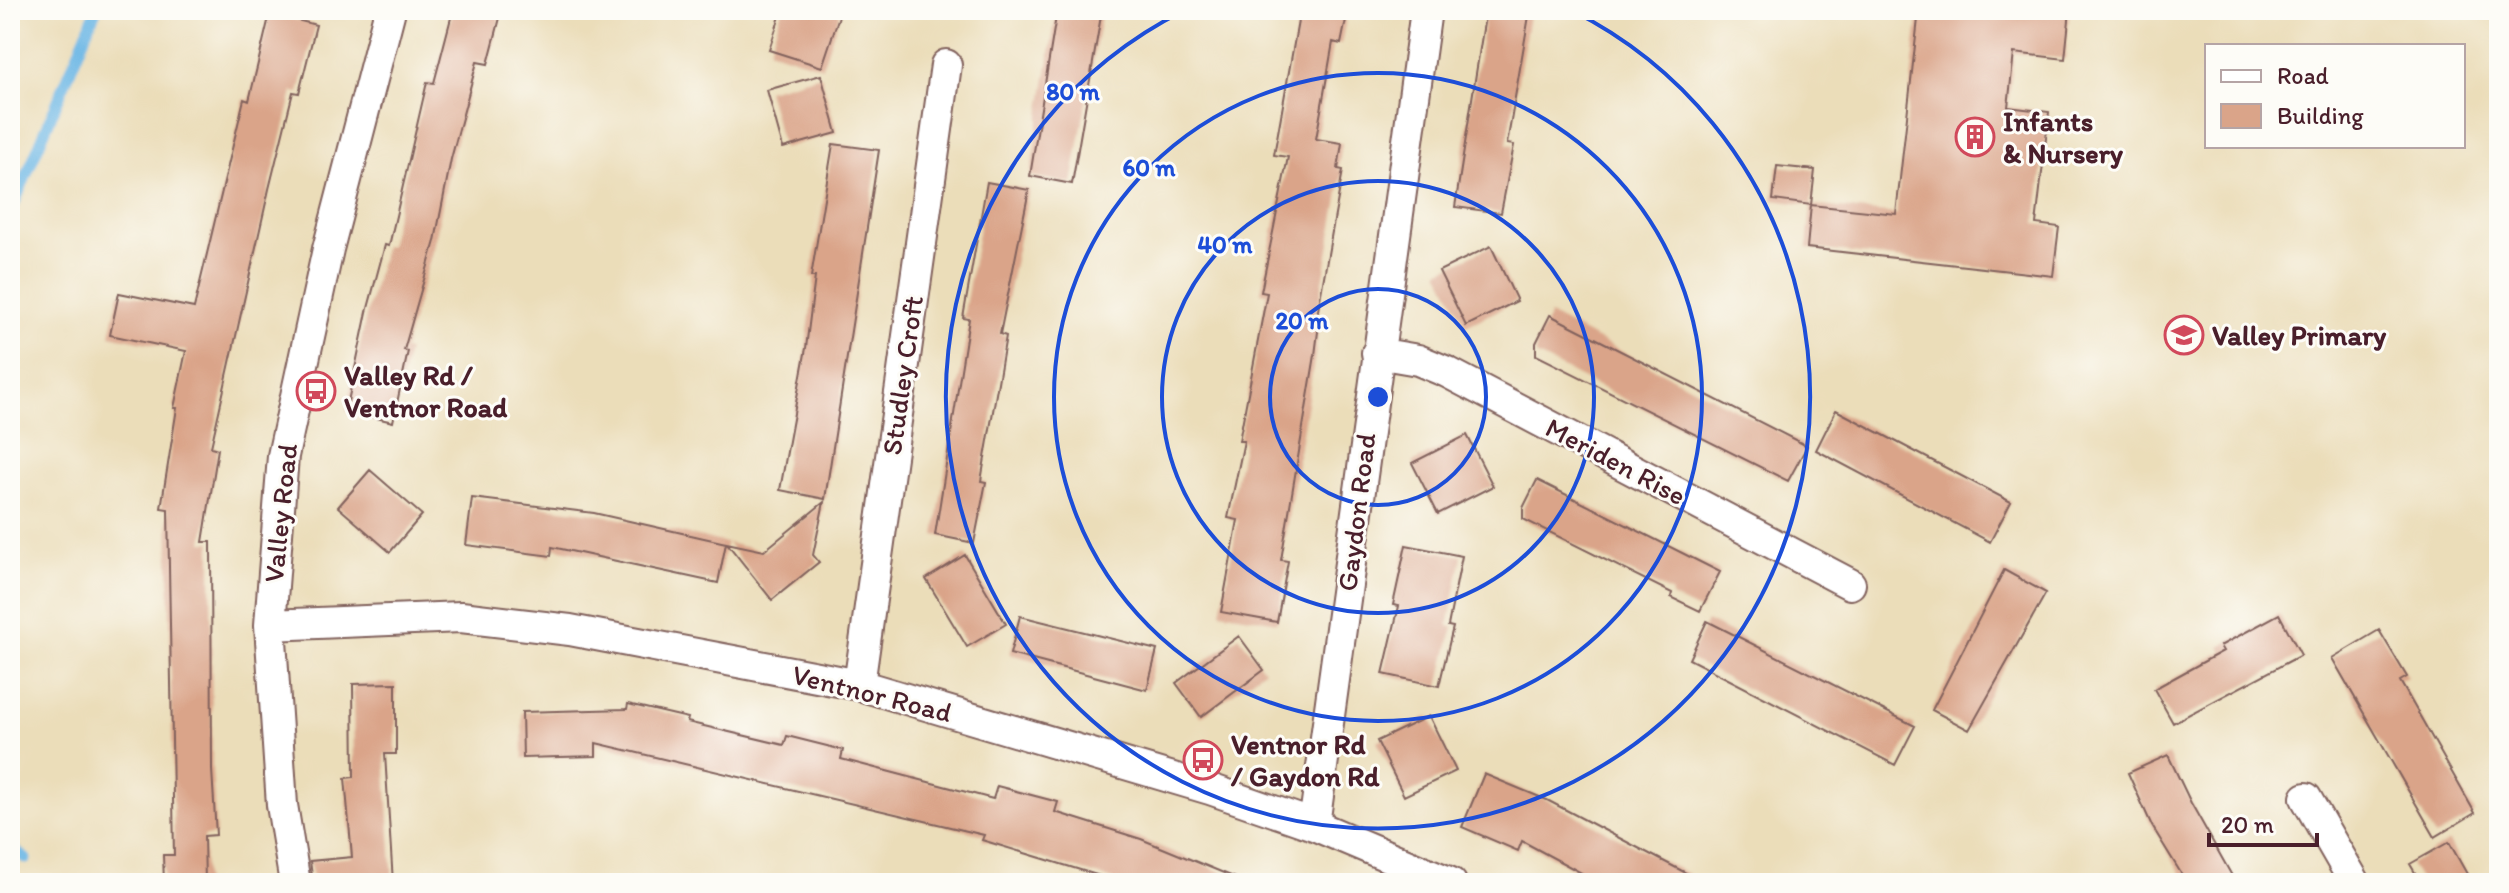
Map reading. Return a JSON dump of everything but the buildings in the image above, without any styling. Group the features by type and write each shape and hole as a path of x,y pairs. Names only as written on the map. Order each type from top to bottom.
{"street":[{"name":"Valley Road","path":"295,883 282,805 270,625 283,456 328,249 390,10"},
{"name":"Gaydon Road","path":"1314,825 1426,10"},
{"name":"Studley Croft","path":"859,685 946,65"},
{"name":"Meriden Rise","path":"1377,353 1418,360 1447,372 1850,584"},
{"name":"Ventnor Road","path":"270,625 461,617 570,630 859,685 1210,789 1314,825 1451,883"},
{"path":"2306,798 2355,883"}],"waterway":[{"path":"10,214 96,10"},
{"path":"10,846 26,859"}],"place":[{"name":"Infants & Nursery","path":"1975,137"},
{"name":"Valley Primary","path":"2184,335"},
{"name":"Valley Rd / Ventnor Road","path":"316,391"},
{"name":"Ventnor Rd / Gaydon Rd","path":"1203,760"}]}
